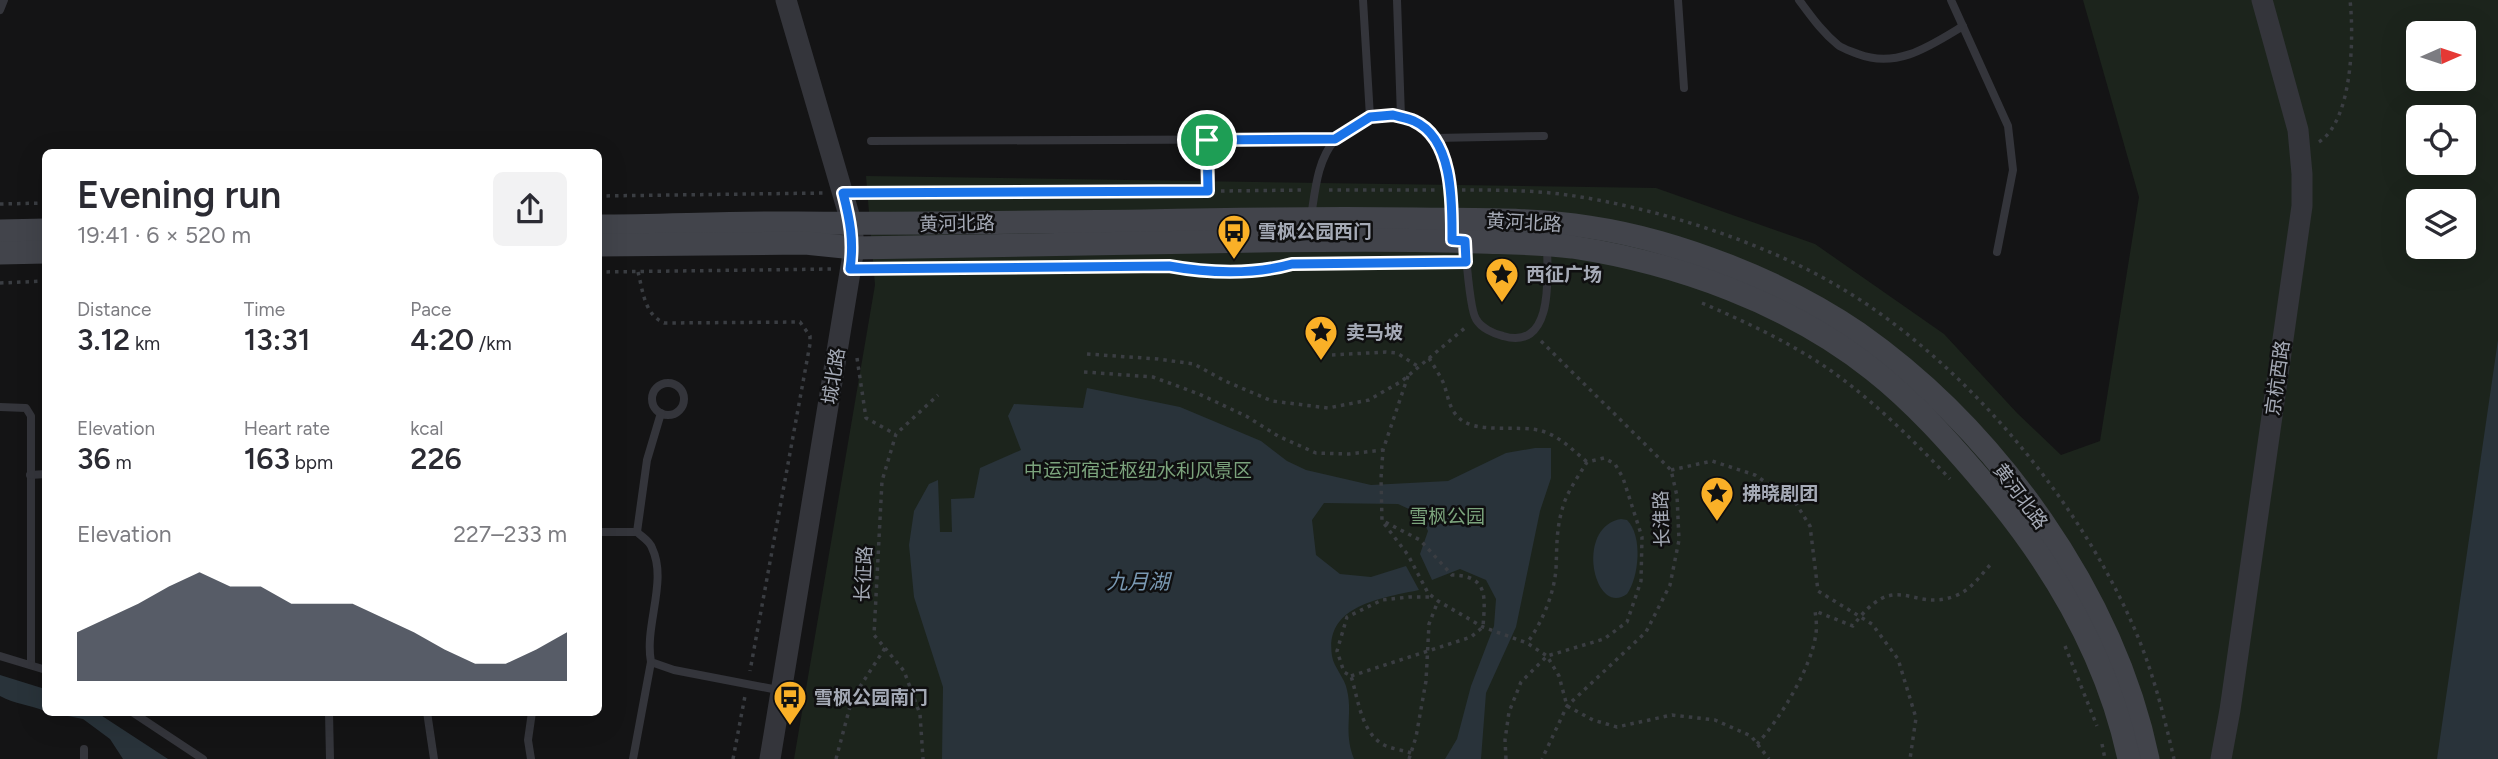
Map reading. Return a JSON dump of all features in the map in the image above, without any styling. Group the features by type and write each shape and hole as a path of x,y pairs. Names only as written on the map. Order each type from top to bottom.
{"main road":[{"name":"黄河北路","path":"1456,234 1541,222 1592,227 1707,259 1786,291 1856,332 1893,360 1934,395 2005,472 2069,561 2098,612 2115,653 2136,712 2148,759"},
{"name":"黄河北路","path":"602,226 798,223 852,247"},
{"name":"黄河北路","path":"602,245 805,243 852,247 1311,229 1456,234 1547,245 1613,254 1704,280 1791,318 1834,342 1897,391 1953,446 2017,521 2062,590 2101,668 2129,759"},
{"path":"0,231 42,230"},
{"path":"0,253 42,252"}],"street":[{"name":"城北路","path":"770,759 852,247 843,193 786,0"},
{"name":"京杭西路","path":"2221,759 2302,206 2298,130 2262,0"}],"lane":[{"path":"0,10 4,0"},
{"path":"1363,0 1370,117"},
{"path":"1397,0 1401,117"},
{"path":"1678,0 1684,88"},
{"path":"1799,0 1819,27 1840,47 1873,60 1893,58 1925,49 1963,26"},
{"path":"1951,0 2008,126 2013,170 1997,252"},
{"path":"1311,229 1321,165 1335,139 1370,117 1393,115 1416,121 1435,138 1448,169 1456,234 1466,262 1475,319 1493,333 1513,340 1532,332 1542,319 1547,301 1547,245"},
{"path":"1435,138 1544,136"},
{"path":"872,141 1335,139"},
{"path":"1207,140 1208,191"},
{"path":"672,384 683,394 683,405 671,415 661,414 654,406 654,391 662,385 672,384"},
{"path":"0,407 26,408 31,416 31,665"},
{"path":"637,532 647,460 661,414"},
{"path":"30,475 42,474"},
{"path":"602,532 637,532 652,545 659,568 648,647 651,663 633,759"},
{"path":"0,656 42,669"},
{"path":"651,663 674,670 782,690"},
{"path":"138,716 203,759"},
{"path":"329,716 330,759"},
{"path":"428,716 434,759"},
{"path":"531,716 528,740 531,759"}],"path":[{"path":"2300,155 2324,139 2342,104 2352,59 2350,0"},
{"path":"602,196 1450,190 1564,194 1612,202 1672,218 1782,258 1846,291 1916,341 1979,400 2032,461 2069,511 2104,567 2140,642 2162,707 2174,759"},
{"path":"0,204 42,203"},
{"path":"602,272 638,272 852,247"},
{"path":"1101,266 1169,266 1195,271 1273,270 1292,264 1412,263"},
{"path":"638,272 648,309 656,319 664,323 800,323 810,336 733,759"},
{"path":"0,283 42,281"},
{"path":"1698,301 1747,323 1829,370 1871,401 1958,487"},
{"path":"1087,354 1194,364 1272,401 1328,408 1369,400 1408,376 1475,319"},
{"name":"长淮路","path":"1532,332 1671,470 1677,496 1679,540 1670,585 1646,632 1567,706 1542,759"},
{"path":"1332,355 1386,352 1397,354 1419,367"},
{"path":"856,354 866,418 896,434 938,395"},
{"path":"1429,358 1442,381 1454,412 1465,423 1473,427 1524,428 1543,432 1562,442 1587,462"},
{"path":"1084,372 1153,377 1234,410 1278,436 1316,453 1349,454 1383,450"},
{"path":"1408,376 1383,450 1382,521 1408,555 1429,593 1485,628 1525,643 1547,656 1559,676 1567,706 1593,720 1617,727 1672,715 1715,720 1751,736 1769,759"},
{"name":"长征路","path":"896,434 882,481 874,635 904,671 919,714 923,759"},
{"path":"1506,759 1505,740 1509,712 1521,682 1547,656 1604,639 1627,622 1641,581 1642,537 1623,478 1615,464 1604,458 1587,462 1563,507 1555,542 1556,571 1551,590 1539,627 1525,643"},
{"path":"1671,470 1712,461 1755,475 1795,502 1810,526 1818,591 1872,624 1898,659 1916,718 1910,759"},
{"path":"1382,521 1420,540 1452,575 1468,575 1479,584 1484,594 1485,628"},
{"path":"1757,744 1774,725 1809,661 1816,633 1815,611 1853,626 1881,597 1902,594 1930,598 1952,597 1968,590 1992,564"},
{"path":"1411,753 1383,745 1370,731 1361,715 1351,676 1344,672 1337,651 1347,617 1382,600 1409,597 1437,599"},
{"path":"1409,759 1426,681 1429,624 1437,599"},
{"path":"1351,676 1471,637 1485,628"},
{"path":"2065,643 2098,729"},
{"path":"836,759 852,699 885,648"},
{"path":"2101,739 2105,759"}],"green space":[{"name":"中运河宿迁枢纽水利风景区","path":"2083,0 2498,0 2498,759 794,759 875,285 866,176 1656,188 1815,244 1944,334 2017,413 2061,455 2100,441 2139,197"}],"water":[{"path":"2498,340 2498,759 2437,759"},
{"name":"九月湖","path":"1087,388 1180,407 1261,441 1287,461 1306,470 1371,485 1448,481 1506,453 1551,448 1551,478 1540,511 1516,627 1486,693 1481,759 1445,759 1457,739 1471,686 1494,626 1496,599 1486,580 1460,569 1432,580 1420,554 1428,531 1420,514 1398,504 1324,503 1312,520 1316,555 1340,574 1371,577 1406,566 1419,590 1373,601 1346,615 1337,625 1332,639 1332,656 1347,690 1349,740 1354,759 942,759 943,687 914,597 909,545 914,511 929,484 938,480 940,532 952,532 951,499 974,498 980,468 1021,450 1008,416 1014,404 1083,408"},
{"path":"1621,519 1627,520 1632,527 1638,557 1631,587 1627,594 1615,598 1606,594 1598,583 1594,553 1597,537 1606,526"},
{"path":"0,675 42,688 42,710 11,701 0,696"},
{"path":"68,716 102,716 168,759 123,759 110,739 83,719"}],"place":[{"name":"雪枫公园西门","path":"1234,261"},
{"name":"西征广场","path":"1502,304"},
{"name":"卖马坡","path":"1321,362"},
{"name":"拂晓剧团","path":"1717,523"},
{"name":"雪枫公园南门","path":"790,727"}],"route":[{"path":"1393,115 1416,121 1435,138 1448,169 1452,240 1465,241 1466,262 1292,264 1273,270 1195,271 1169,266 850,269 852,225 843,193 1208,191 1207,140 1335,139 1370,117 1393,115"}],"park label":[{"name":"雪枫公园","path":"1447,516"}]}
